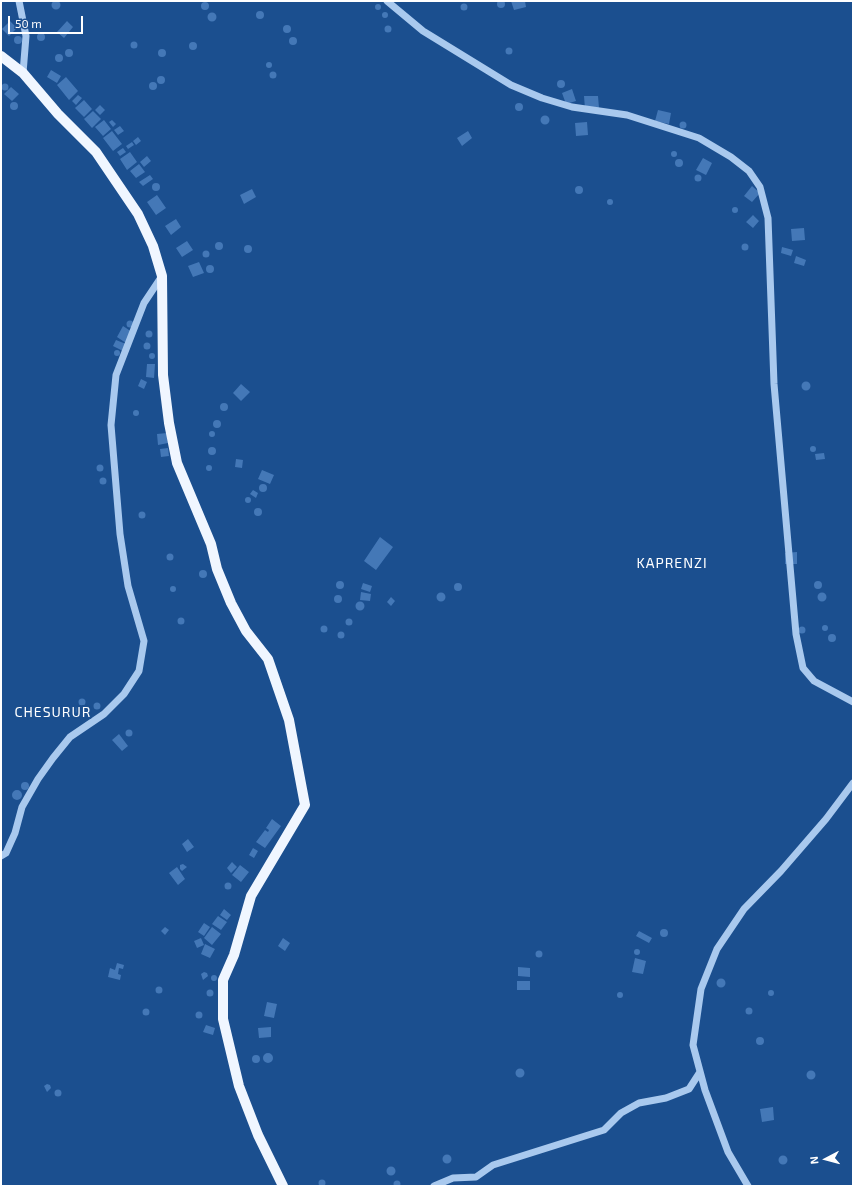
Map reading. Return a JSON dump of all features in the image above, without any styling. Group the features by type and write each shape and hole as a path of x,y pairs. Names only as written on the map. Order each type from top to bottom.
{"main road":[{"path":"1,56 23,73 58,114 96,152 138,214 153,246 162,276 163,375 168,423 176,463 211,544 217,569 231,603 246,631 268,658 289,720 305,805 251,896 234,955 223,980 223,1019 240,1086 258,1135 283,1186"}],"street":[{"path":"19,1 26,36 23,73"},
{"path":"387,1 423,31 511,86 572,107 627,115 699,138 731,157 749,170 760,187 768,218 774,384 796,634 803,668 814,681 853,702"},
{"path":"1,856 6,853 15,833 22,807 52,758 70,737 104,714 124,694 139,671 144,641 128,586 120,534 110,426 116,375 144,302 162,276"},
{"path":"748,1186 728,1152 700,1072 693,1045 701,989 717,949 744,909 782,871 821,825 853,783"},
{"path":"434,1186 453,1178 476,1177 493,1165 604,1130 621,1113 639,1103 666,1098 689,1089 700,1072"}],"building":[{"path":"56,0 61,5 56,10 51,5"},
{"path":"501,0 504,1 504,7 501,8 498,7 497,4 498,1"},
{"path":"511,1 525,1 526,7 514,10"},
{"path":"205,2 208,3 208,9 205,10 202,9 201,6 202,3"},
{"path":"378,4 381,7 378,10 375,7"},
{"path":"464,4 467,7 464,10 461,7"},
{"path":"258,11 262,11 264,15 262,19 258,19 256,17 256,13"},
{"path":"385,12 388,15 385,18 382,15"},
{"path":"210,13 214,13 216,17 214,21 210,21 208,19 208,15"},
{"path":"10,21 17,28 9,36 2,29"},
{"path":"67,21 73,27 64,38 57,32"},
{"path":"285,25 289,25 291,29 289,33 285,33 283,31 283,27"},
{"path":"388,26 391,29 388,32 385,29"},
{"path":"39,33 43,33 45,37 43,41 39,41 37,39 37,35"},
{"path":"16,36 20,36 22,40 20,44 16,44 14,42 14,38"},
{"path":"291,37 295,37 297,41 295,45 291,45 289,43 289,39"},
{"path":"134,42 137,45 134,48 131,45"},
{"path":"191,42 195,42 197,46 195,50 191,50 189,48 189,44"},
{"path":"509,48 512,51 509,54 506,51"},
{"path":"67,49 71,49 73,53 71,57 67,57 65,55 65,51"},
{"path":"160,49 164,49 166,53 164,57 160,57 158,55 158,51"},
{"path":"57,54 61,54 63,58 61,62 57,62 55,60 55,56"},
{"path":"269,62 272,65 269,68 266,65"},
{"path":"51,70 61,76 57,83 47,77"},
{"path":"273,72 276,75 273,78 270,75"},
{"path":"159,76 163,76 165,80 163,84 159,84 157,82 157,78"},
{"path":"66,77 78,91 69,100 57,85"},
{"path":"561,80 564,81 564,87 561,88 558,87 557,84 558,81"},
{"path":"151,82 155,82 157,86 155,90 151,90 149,88 149,84"},
{"path":"5,83 8,84 8,90 5,91 2,90 1,87 2,84"},
{"path":"11,87 19,94 12,101 4,94"},
{"path":"572,89 576,101 566,104 562,93"},
{"path":"78,95 82,98 76,105 72,101"},
{"path":"584,96 598,96 599,108 585,109"},
{"path":"84,100 92,109 84,117 75,108"},
{"path":"14,102 17,103 17,109 14,110 11,109 10,106 11,103"},
{"path":"519,103 522,104 522,110 519,111 516,110 515,107 516,104"},
{"path":"100,105 105,110 100,115 95,110"},
{"path":"658,110 671,113 669,124 655,121"},
{"path":"93,111 101,119 92,128 84,119"},
{"path":"543,116 547,116 549,120 547,124 543,124 541,122 541,118"},
{"path":"104,120 111,129 103,136 95,127"},
{"path":"112,120 116,124 113,127 109,122"},
{"path":"587,122 588,135 576,136 575,123"},
{"path":"683,122 686,125 683,128 680,125"},
{"path":"120,126 124,131 118,135 114,130"},
{"path":"112,131 122,144 113,151 103,138"},
{"path":"468,131 472,138 462,146 457,138"},
{"path":"138,137 141,141 136,145 133,141"},
{"path":"132,142 134,145 128,149 126,146"},
{"path":"123,148 126,152 120,156 117,152"},
{"path":"674,151 677,154 674,157 671,154"},
{"path":"130,152 137,162 127,170 120,159"},
{"path":"147,156 151,161 144,167 140,162"},
{"path":"703,158 712,163 706,175 696,170"},
{"path":"677,159 681,159 683,163 681,167 677,167 675,165 675,161"},
{"path":"139,164 145,172 136,178 130,171"},
{"path":"698,174 702,178 698,182 694,178"},
{"path":"150,175 153,179 143,186 139,182"},
{"path":"154,183 158,183 160,187 158,191 154,191 152,189 152,185"},
{"path":"579,186 582,187 582,193 579,194 576,193 575,190 576,187"},
{"path":"752,186 760,193 752,202 744,196"},
{"path":"252,189 256,197 244,204 240,195"},
{"path":"157,195 166,208 156,215 147,202"},
{"path":"610,199 613,202 610,205 607,202"},
{"path":"735,207 738,210 735,213 732,210"},
{"path":"753,215 759,221 753,228 746,222"},
{"path":"176,219 181,227 171,235 165,226"},
{"path":"804,228 805,240 792,241 791,229"},
{"path":"187,241 193,250 182,257 176,248"},
{"path":"219,242 222,243 222,249 219,250 216,249 215,246 216,243"},
{"path":"745,244 748,247 745,250 742,247"},
{"path":"246,245 250,245 252,249 250,253 246,253 244,251 244,247"},
{"path":"782,247 793,250 791,256 781,253"},
{"path":"206,250 209,251 209,257 206,258 203,257 202,254 203,251"},
{"path":"796,256 806,260 804,266 794,263"},
{"path":"199,262 204,273 193,277 188,266"},
{"path":"210,265 213,266 213,272 210,273 207,272 206,269 207,266"},
{"path":"130,321 133,324 130,327 127,324"},
{"path":"123,326 132,332 126,343 117,337"},
{"path":"149,331 152,334 149,337 146,334"},
{"path":"116,340 126,344 123,351 113,346"},
{"path":"147,343 150,346 147,349 144,346"},
{"path":"117,350 120,353 117,356 114,353"},
{"path":"152,353 155,356 152,359 149,356"},
{"path":"147,364 155,364 154,378 146,377"},
{"path":"141,379 147,382 144,389 138,386"},
{"path":"804,382 808,382 810,386 808,390 804,390 802,388 802,384"},
{"path":"241,384 250,392 241,401 233,393"},
{"path":"224,403 227,404 227,410 224,411 221,410 220,407 221,404"},
{"path":"136,410 139,413 136,416 133,413"},
{"path":"217,420 220,421 220,427 217,428 214,427 213,424 214,421"},
{"path":"212,431 215,434 212,437 209,434"},
{"path":"167,433 168,443 158,445 157,434"},
{"path":"813,446 816,449 813,452 810,449"},
{"path":"210,447 214,447 216,451 214,455 210,455 208,453 208,449"},
{"path":"168,448 169,456 161,457 160,449"},
{"path":"824,453 825,459 816,460 815,454"},
{"path":"236,459 243,460 242,468 235,467"},
{"path":"100,465 103,468 100,471 97,468"},
{"path":"209,465 212,468 209,471 206,468"},
{"path":"262,470 274,475 270,484 258,479"},
{"path":"103,478 106,481 103,484 100,481"},
{"path":"261,484 265,484 267,488 265,492 261,492 259,490 259,486"},
{"path":"253,490 258,493 256,498 250,494"},
{"path":"248,497 251,500 248,503 245,500"},
{"path":"256,508 260,508 262,512 260,516 256,516 254,514 254,510"},
{"path":"142,512 145,515 142,518 139,515"},
{"path":"380,537 393,547 376,570 364,561"},
{"path":"797,552 797,564 785,564 785,553"},
{"path":"170,553 173,554 173,560 170,561 167,560 166,557 167,554"},
{"path":"201,570 205,570 207,574 205,578 201,578 199,576 199,572"},
{"path":"338,581 342,581 344,585 342,589 338,589 336,587 336,583"},
{"path":"818,581 821,582 821,588 818,589 815,588 814,585 815,582"},
{"path":"363,583 372,586 370,592 361,589"},
{"path":"456,583 460,583 462,587 460,591 456,591 454,589 454,585"},
{"path":"173,586 176,589 173,592 170,589"},
{"path":"361,592 371,594 370,601 360,600"},
{"path":"822,592 827,597 822,602 817,597"},
{"path":"439,593 443,593 445,597 443,601 439,601 437,599 437,595"},
{"path":"338,595 341,596 341,602 338,603 335,602 334,599 335,596"},
{"path":"391,597 395,601 391,606 387,602"},
{"path":"358,602 362,602 364,606 362,610 358,610 356,608 356,604"},
{"path":"181,618 184,621 181,624 178,621"},
{"path":"349,618 352,619 352,625 349,626 346,625 345,622 346,619"},
{"path":"324,625 327,626 327,632 324,633 321,632 320,629 321,626"},
{"path":"825,625 828,628 825,631 822,628"},
{"path":"802,627 805,630 802,633 799,630"},
{"path":"341,631 344,632 344,638 341,639 338,638 337,635 338,632"},
{"path":"832,634 835,635 835,641 832,642 829,641 828,638 829,635"},
{"path":"82,698 85,699 85,705 82,706 79,705 78,702 79,699"},
{"path":"97,703 100,706 97,709 94,706"},
{"path":"74,707 77,710 74,713 71,710"},
{"path":"129,730 132,733 129,736 126,733"},
{"path":"119,734 128,746 122,751 112,740"},
{"path":"23,782 27,782 29,786 27,790 23,790 21,788 21,784"},
{"path":"15,790 19,790 21,791 21,799 15,800 12,797 12,793"},
{"path":"272,819 281,826 265,848 256,842 265,830 268,832 269,830 266,828"},
{"path":"188,839 194,847 187,852 182,844"},
{"path":"253,848 258,851 254,858 249,855"},
{"path":"232,862 237,867 231,873 227,868"},
{"path":"183,864 187,867 182,871 180,869 180,865"},
{"path":"240,865 249,872 241,882 232,875"},
{"path":"177,867 185,879 178,885 169,873"},
{"path":"228,882 231,883 231,889 228,890 225,889 224,886 225,883"},
{"path":"224,909 231,915 227,920 220,915"},
{"path":"218,916 227,922 221,930 212,924"},
{"path":"204,923 210,927 204,936 198,932"},
{"path":"165,927 169,930 165,935 161,931"},
{"path":"212,927 221,934 212,945 204,938"},
{"path":"662,929 666,929 668,933 666,937 662,937 660,935 660,931"},
{"path":"639,931 652,938 649,943 636,936"},
{"path":"201,938 204,945 197,948 194,941"},
{"path":"283,938 290,943 285,951 278,946"},
{"path":"205,944 215,949 210,958 201,954"},
{"path":"637,949 640,952 637,955 634,952"},
{"path":"539,950 542,951 542,957 539,958 536,957 535,954 536,951"},
{"path":"635,958 646,961 643,974 632,972"},
{"path":"117,963 124,965 123,969 119,968 118,974 121,975 120,980 108,977 110,968 115,970"},
{"path":"518,967 530,968 530,977 518,976"},
{"path":"204,972 207,973 208,976 203,980 201,974"},
{"path":"214,975 217,978 214,981 211,978"},
{"path":"721,978 726,983 721,988 716,983"},
{"path":"517,981 530,981 530,990 517,990"},
{"path":"159,987 162,990 159,993 156,990"},
{"path":"210,989 213,990 213,996 210,997 207,996 206,993 207,990"},
{"path":"771,990 774,993 771,996 768,993"},
{"path":"620,992 623,995 620,998 617,995"},
{"path":"267,1002 277,1004 274,1018 264,1016"},
{"path":"749,1007 752,1008 752,1014 749,1015 746,1014 745,1011 746,1008"},
{"path":"146,1008 149,1009 149,1015 146,1016 143,1015 142,1012 143,1009"},
{"path":"199,1011 202,1012 202,1018 199,1019 196,1018 195,1015 196,1012"},
{"path":"206,1025 215,1028 213,1035 203,1032"},
{"path":"271,1027 271,1037 259,1038 258,1028"},
{"path":"760,1037 763,1038 763,1044 760,1045 757,1044 756,1041 757,1038"},
{"path":"266,1053 270,1053 272,1054 272,1062 266,1063 263,1060 263,1056"},
{"path":"254,1055 258,1055 260,1059 258,1063 254,1063 252,1061 252,1057"},
{"path":"520,1068 525,1073 520,1078 515,1073"},
{"path":"811,1070 816,1075 811,1080 806,1075"},
{"path":"47,1084 50,1085 51,1088 47,1092 44,1086"},
{"path":"58,1090 61,1093 58,1096 55,1093"},
{"path":"773,1107 774,1120 762,1122 760,1109"},
{"path":"445,1155 449,1155 451,1159 449,1163 445,1163 443,1161 443,1157"},
{"path":"783,1155 788,1160 783,1165 778,1160"},
{"path":"389,1167 393,1167 395,1171 393,1175 389,1175 387,1173 387,1169"},
{"path":"322,1180 325,1183 322,1186 319,1183"},
{"path":"397,1181 400,1184 397,1187 394,1184"}],"district":[{"name":"KAPRENZI","path":"672,563"},
{"name":"CHESURUR","path":"53,712"}]}
